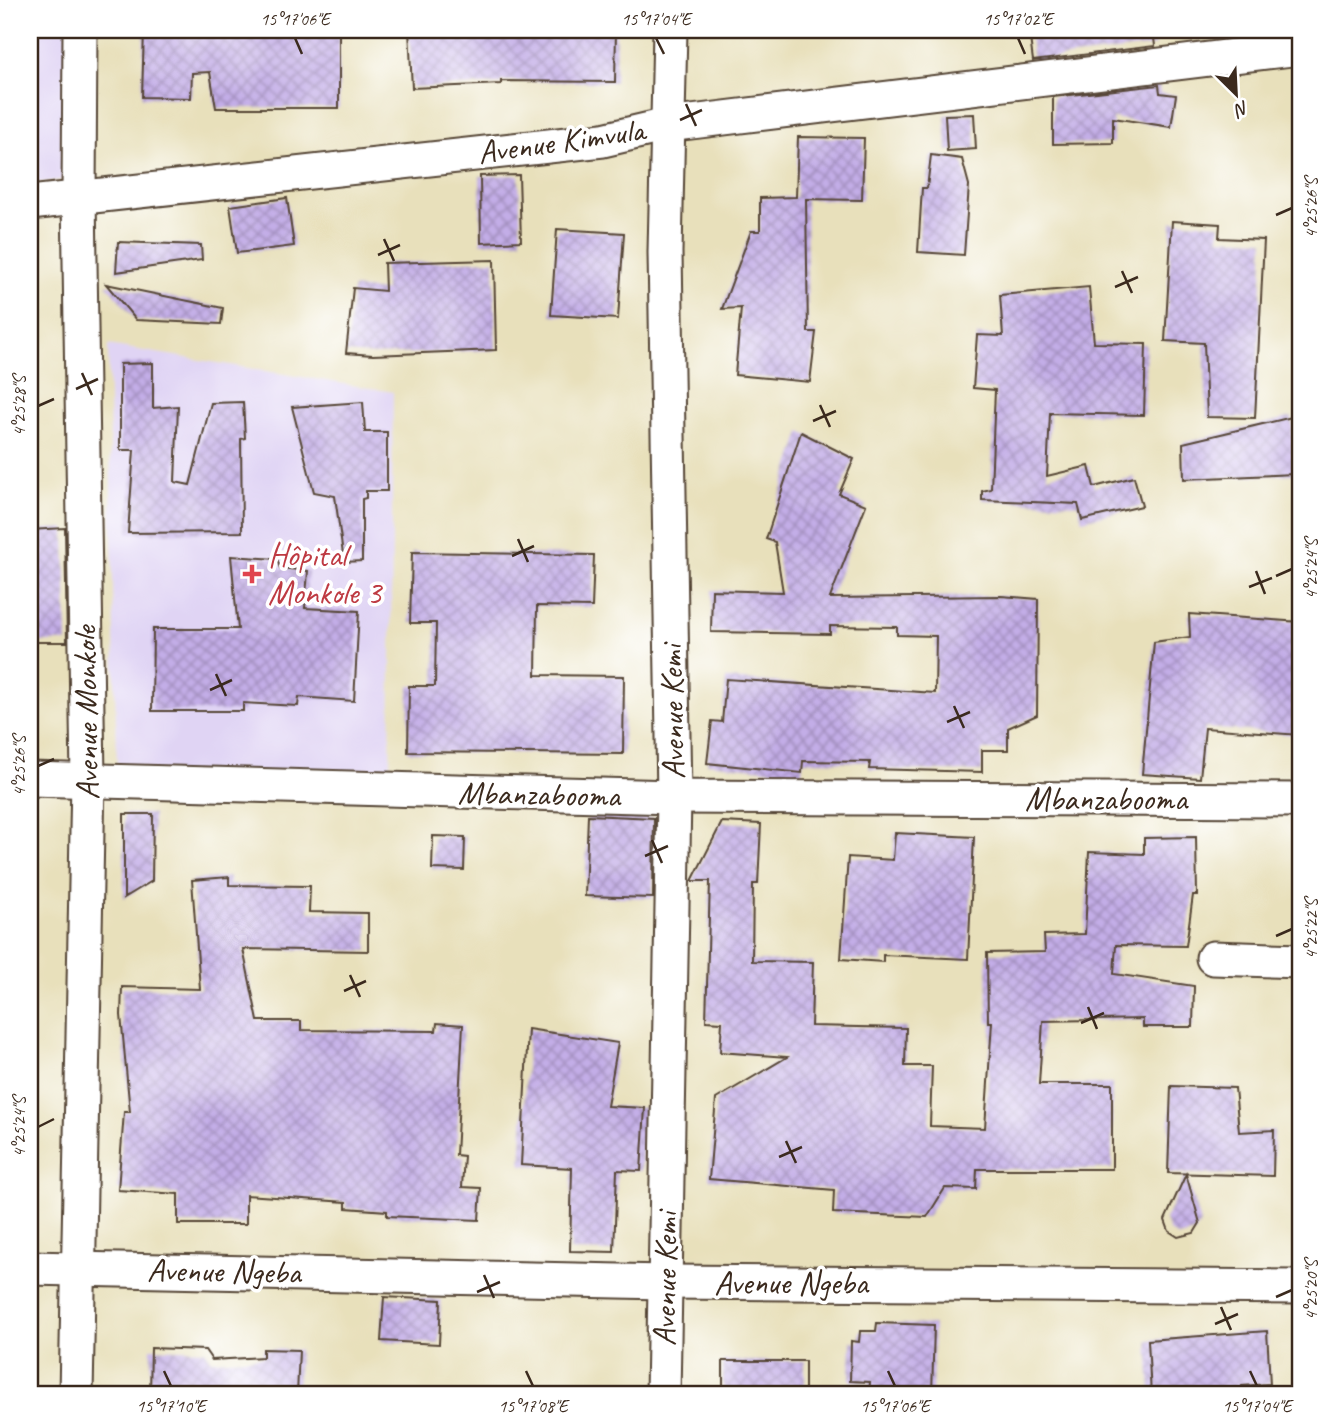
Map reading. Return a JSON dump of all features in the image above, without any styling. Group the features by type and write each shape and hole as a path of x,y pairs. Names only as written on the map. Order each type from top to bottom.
{"street":[{"name":"Avenue Monkole","path":"76,1395 88,779 79,197 80,30"},
{"name":"Avenue Kemi","path":"663,1395 674,797 665,252 670,30"},
{"name":"Avenue Kimvula","path":"30,203 603,140 667,125 1300,48"},
{"name":"Mbanzabooma","path":"30,779 674,797 1300,800"},
{"path":"1213,958 1300,961"},
{"name":"Avenue Ngeba","path":"30,1268 664,1282 1300,1287"}],"shaded area":[{"path":"30,30 71,30 69,179 30,184"},
{"name":"Hôpital Monkole 3","path":"108,345 393,392 390,781 117,773"}],"building":[{"path":"144,30 339,30 339,108 216,108 210,72 192,73 191,98 142,97"},
{"path":"409,30 616,30 615,82 501,81 501,84 412,88"},
{"path":"1029,30 1153,30 1155,46 1033,61"},
{"path":"1159,85 1160,93 1176,95 1171,127 1113,118 1113,143 1053,144 1053,97"},
{"path":"974,114 976,149 947,151 945,115"},
{"path":"798,137 864,138 862,200 806,199 808,332 816,332 810,382 735,375 741,308 722,309 751,231 760,231 760,198 796,197"},
{"path":"931,155 962,159 969,185 964,255 918,252 922,188 927,188"},
{"path":"519,175 521,241 481,243 480,176"},
{"path":"287,198 294,246 237,253 230,206"},
{"path":"1172,221 1220,224 1219,238 1264,240 1255,418 1207,417 1204,343 1165,341"},
{"path":"557,229 624,233 618,319 551,315"},
{"path":"118,242 201,245 202,260 116,272"},
{"path":"494,260 496,350 373,355 346,353 353,288 385,291 384,263"},
{"path":"106,284 223,308 221,324 136,320"},
{"path":"1089,287 1094,343 1146,344 1144,415 1050,413 1047,476 1089,466 1094,487 1134,477 1142,506 1082,520 1078,504 982,500 982,491 991,489 995,390 973,388 977,335 1003,336 1000,295"},
{"path":"153,363 153,408 178,406 175,482 190,485 211,403 243,402 245,438 241,439 242,532 128,533 134,450 120,450 120,364"},
{"path":"363,402 365,432 387,432 387,491 366,491 366,498 362,499 362,561 344,562 335,496 314,492 292,407"},
{"path":"1292,417 1294,474 1184,479 1183,443"},
{"path":"801,432 854,459 839,494 866,505 830,598 1001,596 1038,599 1037,715 1008,728 1008,750 982,750 982,772 869,769 870,762 803,761 802,773 707,763 712,721 722,722 726,679 935,693 936,636 897,635 897,627 830,626 830,634 711,632 712,590 783,592 775,542 766,539"},
{"path":"65,528 67,642 30,642 30,530"},
{"path":"412,552 594,555 592,607 537,606 536,675 624,676 623,754 408,752 409,686 435,686 436,623 410,623"},
{"path":"231,556 277,559 280,568 308,571 305,608 359,611 354,701 299,697 298,706 243,703 243,711 152,711 153,629 238,629"},
{"path":"1189,614 1300,622 1300,735 1205,728 1200,778 1142,774 1154,642 1190,637"},
{"path":"124,814 153,814 152,881 124,898"},
{"path":"588,815 654,818 653,898 585,896"},
{"path":"722,822 761,824 758,884 753,884 752,961 813,962 811,1026 906,1028 905,1066 932,1066 930,1126 985,1128 992,1022 988,1022 987,953 1045,952 1044,935 1085,934 1089,852 1144,854 1144,838 1196,837 1197,895 1193,895 1186,946 1116,945 1114,974 1194,986 1193,1027 1143,1027 1143,1019 1043,1021 1039,1084 1112,1084 1112,1169 977,1169 976,1189 945,1188 927,1217 833,1213 834,1190 709,1179 716,1099 787,1057 720,1052 722,1022 706,1021 710,881 692,881"},
{"path":"895,833 974,837 968,959 883,955 883,962 841,959 848,857 893,860"},
{"path":"433,836 465,837 464,870 432,869"},
{"path":"229,877 229,885 310,886 309,912 368,913 368,951 243,949 258,1021 301,1021 301,1030 436,1031 437,1023 463,1025 456,1155 464,1156 462,1187 481,1188 479,1220 387,1216 387,1211 346,1208 346,1202 246,1195 246,1224 178,1224 178,1194 118,1190 124,1112 130,1112 121,1015 122,987 200,989 192,880"},
{"path":"528,1029 618,1043 607,1106 645,1108 641,1171 617,1170 614,1252 570,1251 572,1168 521,1165"},
{"path":"1171,1086 1235,1088 1239,1132 1274,1130 1273,1176 1168,1173"},
{"path":"1186,1174 1200,1223 1194,1233 1178,1237 1169,1231 1165,1220"},
{"path":"384,1297 441,1300 439,1344 381,1341"},
{"path":"877,1323 934,1325 932,1395 869,1395 870,1382 850,1381 851,1341 859,1342 860,1331 876,1331"},
{"path":"1267,1331 1270,1384 1242,1386 1242,1395 1151,1395 1148,1340"},
{"path":"151,1348 205,1350 212,1360 263,1357 263,1349 299,1350 297,1395 150,1395"},
{"path":"723,1361 805,1361 805,1395 723,1395"}],"place":[{"name":"Hôpital Monkole 3","path":"252,574"}]}
